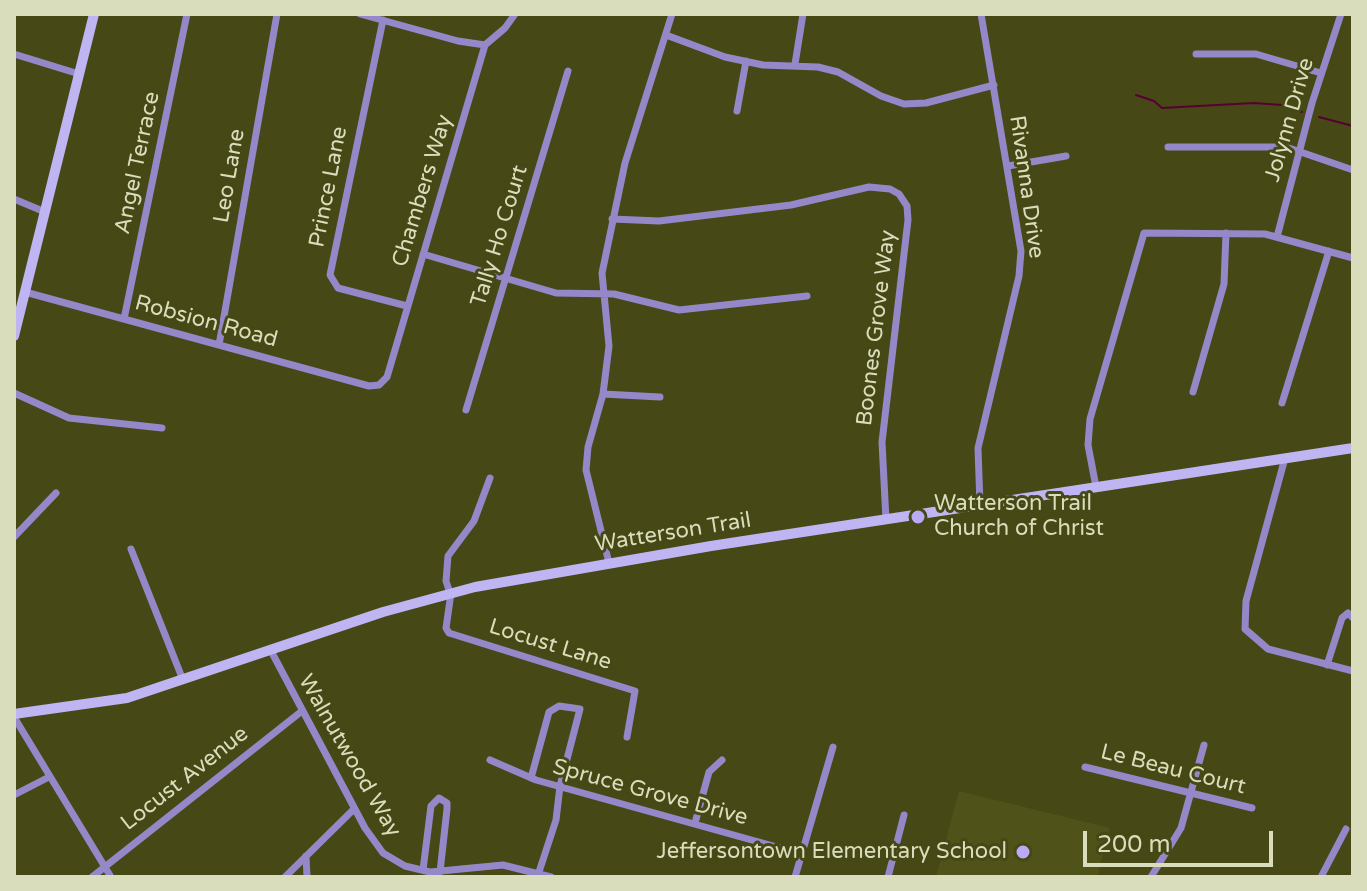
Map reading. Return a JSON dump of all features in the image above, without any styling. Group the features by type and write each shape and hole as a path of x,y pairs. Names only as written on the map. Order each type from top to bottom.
{"main road":[{"path":"14,336 94,14"},
{"name":"Watterson Trail","path":"14,716 127,698 270,649 451,593 609,563 1353,448"}],"street":[{"name":"Angel Terrace","path":"124,319 187,14"},
{"name":"Leo Lane","path":"219,345 277,14"},
{"path":"360,14 485,45"},
{"name":"Chambers Way","path":"377,386 387,377 485,45 500,34 515,14"},
{"path":"609,563 586,470 588,447 603,394 609,346 601,293 612,219 632,141 672,14"},
{"path":"795,64 803,14"},
{"name":"Rivanna Drive","path":"980,505 978,448 1021,266 1008,166 981,14"},
{"name":"Jolynn Drive","path":"1277,237 1321,73 1341,14"},
{"name":"Prince Lane","path":"383,20 330,275 338,288 407,306"},
{"path":"666,35 746,61 795,64 838,72 881,96 904,104 926,103 994,85"},
{"path":"14,54 79,74"},
{"path":"1196,54 1256,54 1321,73"},
{"path":"737,111 746,61"},
{"name":"Tally Ho Court","path":"466,410 568,71"},
{"path":"1168,147 1274,146 1299,151 1353,170"},
{"path":"1008,166 1066,156"},
{"name":"Boones Grove Way","path":"612,219 659,221 791,205 869,187 890,189 899,194 907,206 908,220 882,442 886,520"},
{"path":"14,199 45,212"},
{"path":"1096,487 1088,445 1090,419 1144,233 1226,233 1277,237 1353,258"},
{"path":"1193,392 1224,284 1226,233"},
{"path":"1282,403 1329,251"},
{"path":"423,254 556,293 601,293 679,310 807,296"},
{"name":"Robsion Road","path":"25,292 377,386"},
{"path":"14,393 69,418 162,428"},
{"path":"603,394 660,397"},
{"path":"1285,458 1246,601 1243,623 1257,643 1268,649 1353,671"},
{"path":"451,593 445,570 448,556 474,521 490,478"},
{"path":"14,537 56,493"},
{"path":"131,549 183,680"},
{"name":"Locust Lane","path":"451,593 446,628 449,633 635,691 627,737"},
{"path":"1327,665 1339,630 1353,620"},
{"name":"Walnutwood Way","path":"270,649 354,809 383,853 397,863 423,870 440,872 503,865 551,877"},
{"path":"531,778 549,712 559,706 580,709 560,786 556,820 538,875"},
{"name":"Locust Avenue","path":"92,877 102,866 302,711"},
{"path":"14,716 111,877"},
{"path":"1151,877 1181,828 1204,745"},
{"path":"795,877 833,747"},
{"name":"Spruce Grove Drive","path":"490,760 531,778 802,854"},
{"path":"695,823 709,772 722,760"},
{"name":"Le Beau Court","path":"1085,767 1252,808"},
{"path":"14,795 49,777"},
{"path":"423,870 431,806 439,798 447,803 440,872"},
{"path":"285,877 354,809"},
{"path":"888,877 904,815"},
{"path":"1321,877 1346,829"},
{"path":"306,856 307,877"}],"shaded area":[{"name":"Jeffersontown Elementary School","path":"959,791 1110,828 1097,877 936,877"}],"waterway":[{"path":"1136,95 1154,101 1162,108 1254,103 1282,105 1302,112"},
{"path":"1319,117 1353,126"}],"place":[{"name":"Watterson Trail Church of Christ","path":"918,517"},
{"name":"Jeffersontown Elementary School","path":"1023,852"}]}
